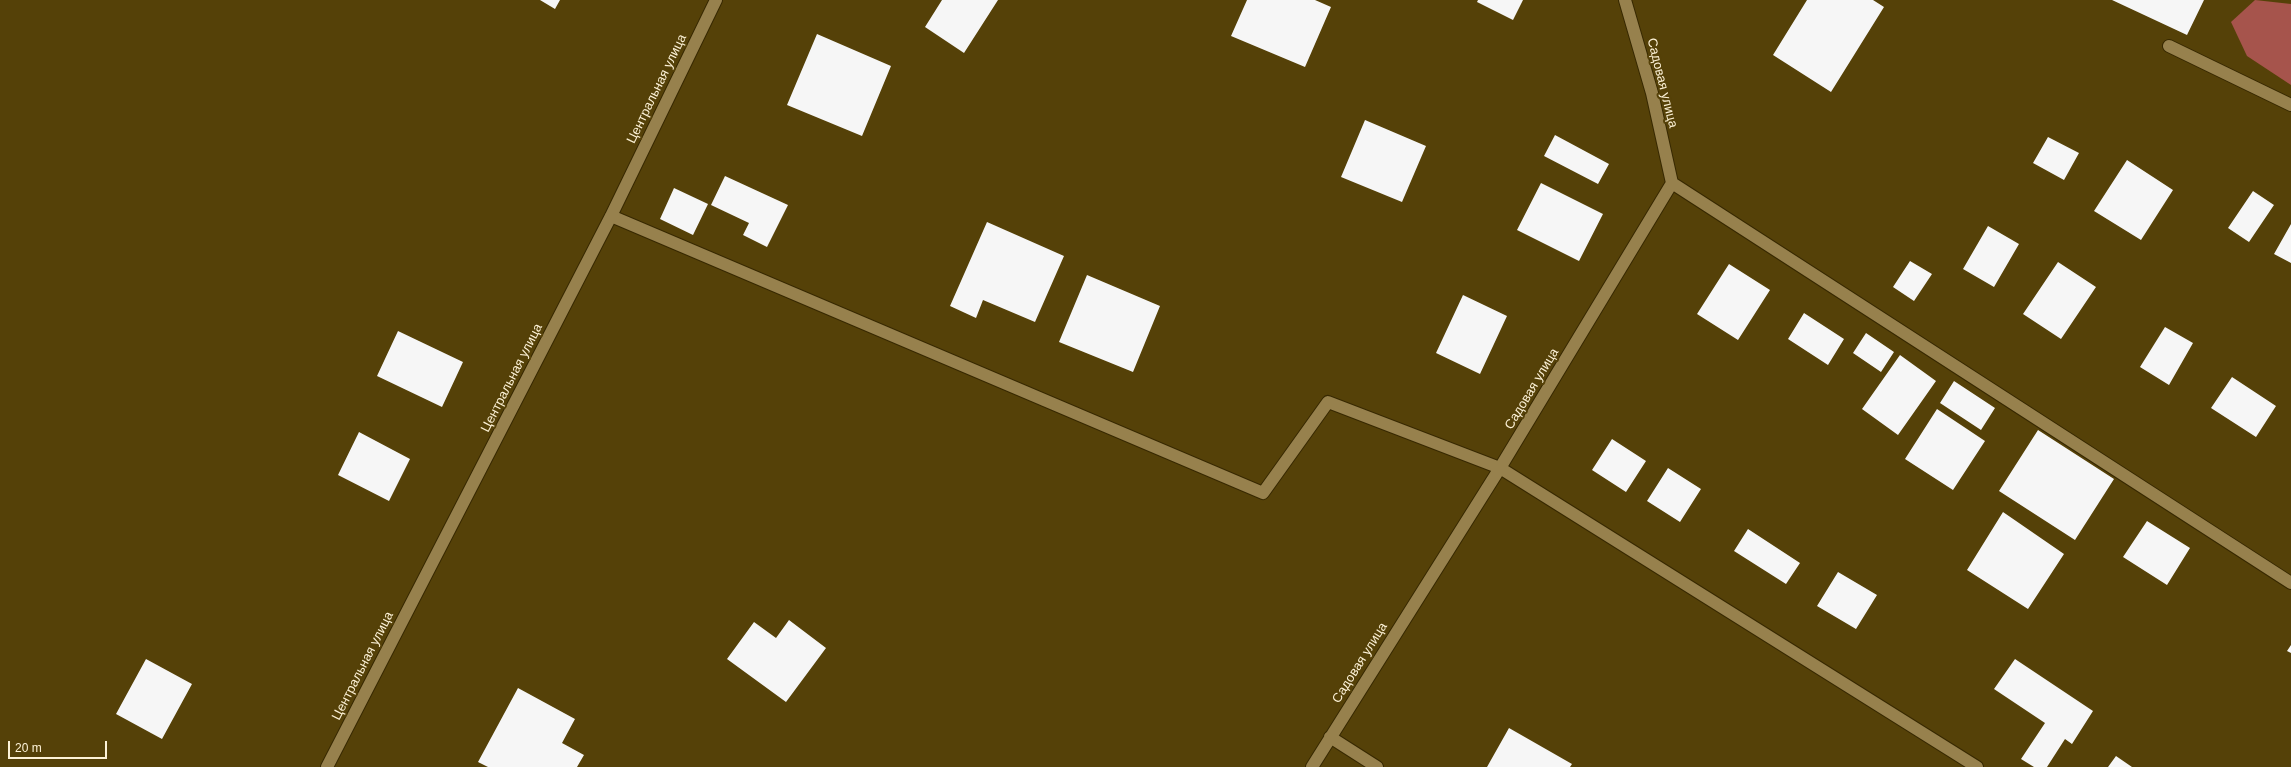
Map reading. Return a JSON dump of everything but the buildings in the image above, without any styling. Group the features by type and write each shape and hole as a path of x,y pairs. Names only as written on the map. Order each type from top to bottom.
{"street":[{"name":"Центральная улица","path":"327,767 611,216 716,0"},
{"name":"Садовая улица","path":"1312,767 1500,468 1672,183 1652,94 1625,0"},
{"path":"2169,46 2291,104"},
{"path":"1672,183 2291,583"},
{"path":"611,216 1263,493 1328,402 1500,468 1977,767"},
{"path":"1330,738 1377,767"}],"shaded area":[{"path":"2255,0 2291,4 2291,85 2247,56 2231,22"}]}
